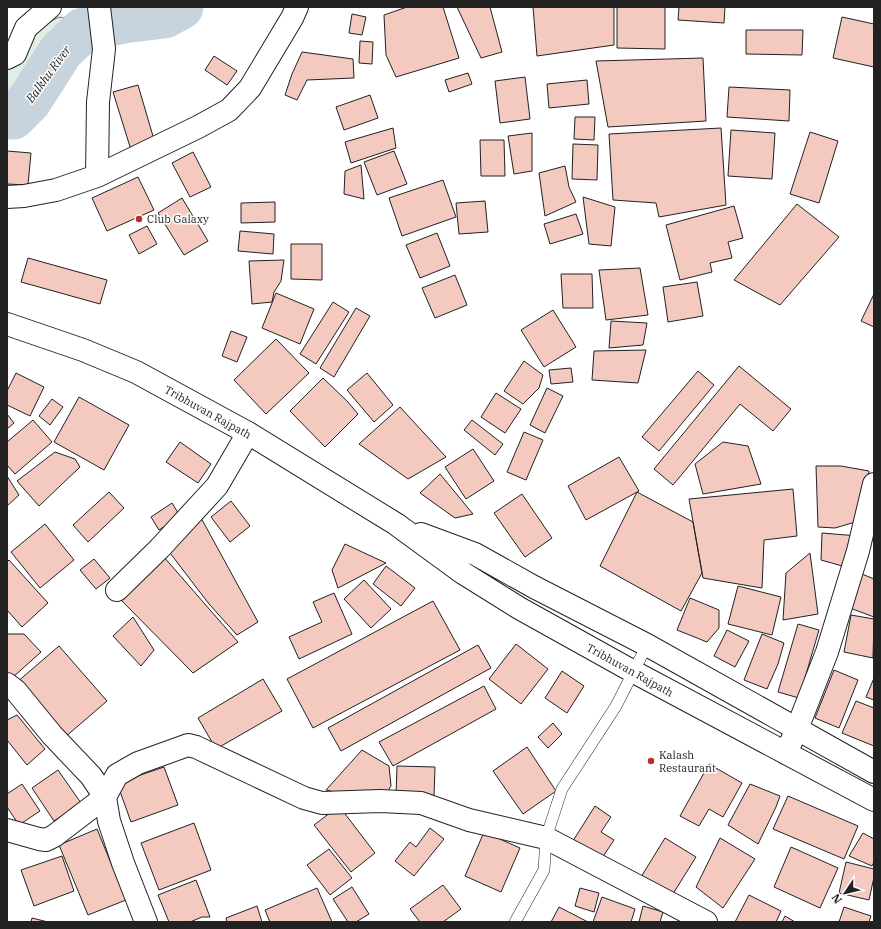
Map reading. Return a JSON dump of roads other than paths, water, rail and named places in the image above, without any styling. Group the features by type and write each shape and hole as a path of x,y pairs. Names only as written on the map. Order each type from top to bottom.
{"main road":[{"path":"7,58 15,54 26,28 50,7"},
{"path":"97,176 98,102 104,49 100,7"},
{"path":"7,197 24,196 56,190 97,176 198,127 229,110 250,88 297,7"},
{"name":"Tribhuvan Rajpath","path":"7,324 83,350 136,372 248,433 396,524 463,573 519,608 634,672 874,800"},
{"path":"117,590 160,548 217,486 248,433"},
{"path":"786,753 827,652 858,551 874,484"},
{"name":"Tribhuvan Rajpath","path":"396,524 475,554 534,587 647,645 874,772"},
{"path":"7,684 16,691 52,735 91,776 105,797 111,828 146,922"},
{"path":"7,830 46,840 54,836 105,797 117,776 138,763 188,745 196,747 304,798 322,803 380,801 421,804 469,820 546,838 706,922"}],"lane":[{"path":"515,922 544,870 546,838 562,789 616,706 647,645"}],"waterway":[{"name":"Balkhu River","path":"7,117 13,117 29,101 61,51 83,30 123,21 164,16 181,7"}],"place":[{"name":"Club Galaxy","path":"139,219"},
{"name":"Kalash Restaurant","path":"651,761"}]}
